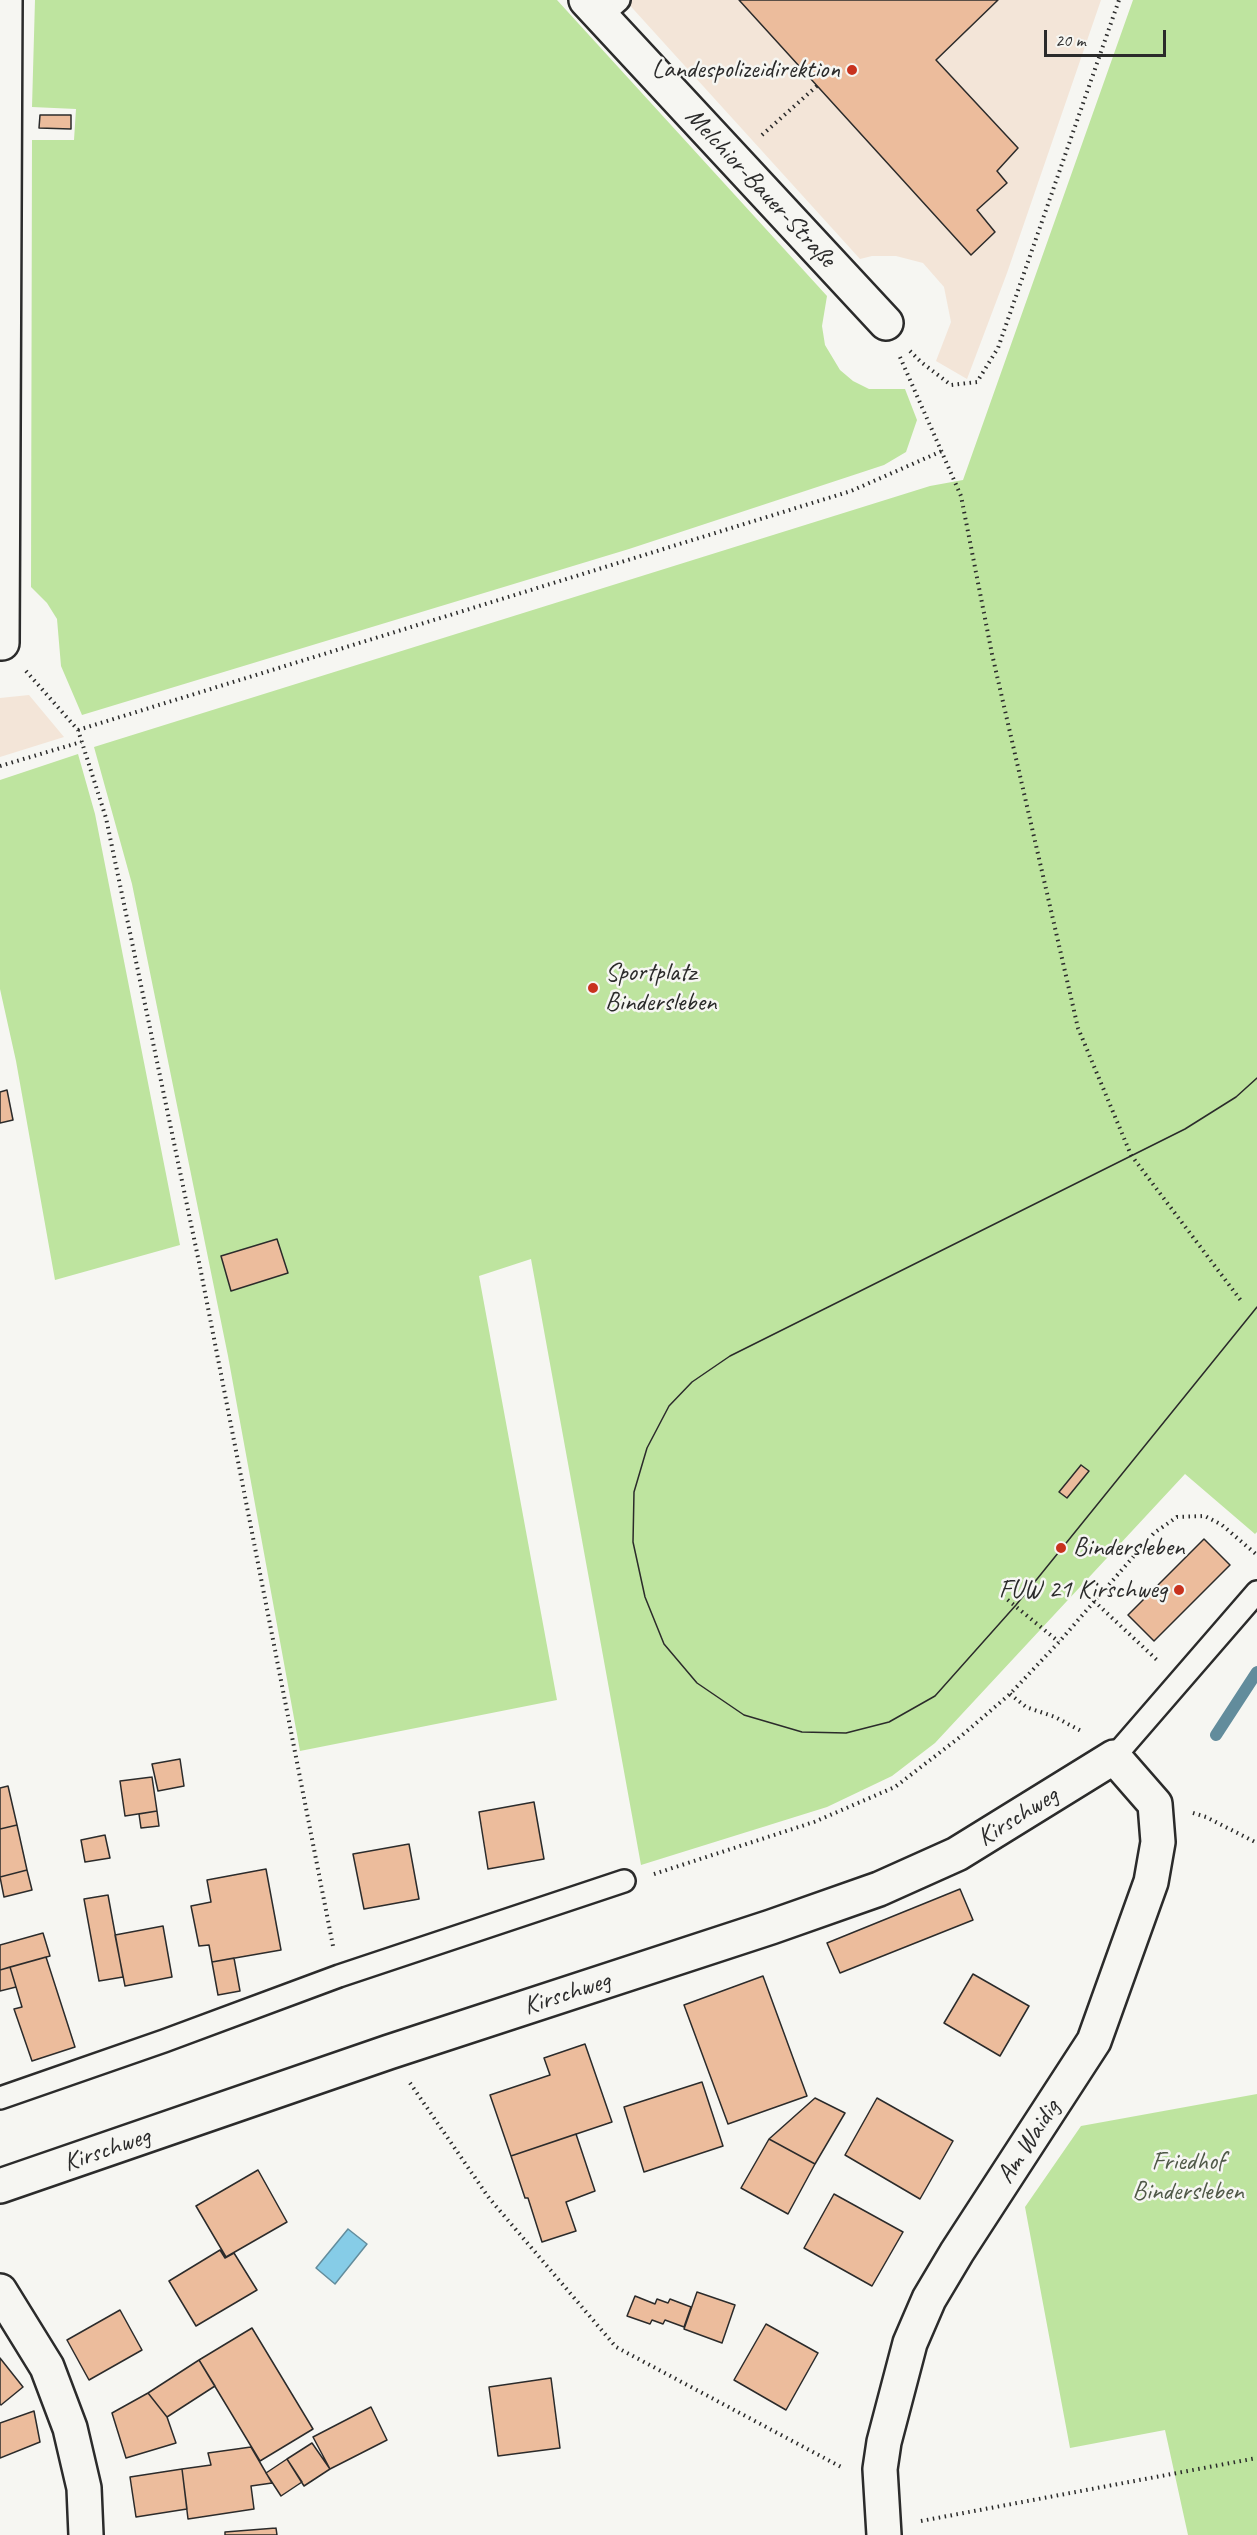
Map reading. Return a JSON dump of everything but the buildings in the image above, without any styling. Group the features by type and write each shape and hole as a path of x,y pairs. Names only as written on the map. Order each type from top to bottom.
{"street":[{"path":"2,643 5,0"},
{"name":"Melchior-Bauer-Straße","path":"602,5 886,323"},
{"path":"1114,1757 1155,1804"},
{"name":"Kirschweg","path":"0,2186 389,2052 760,1931 879,1889 957,1854 1114,1757"},
{"name":"Am Waidig","path":"883,2532 880,2469 884,2442 910,2343 929,2299 957,2252 1094,2041 1151,1882 1158,1842 1155,1804"},
{"path":"0,2291 47,2367 70,2428 84,2488 86,2535"}],"lane":[{"path":"1114,1757 1257,1592"},
{"path":"0,2098 164,2041 339,1976 624,1881"}],"path":[{"path":"886,323 921,362 951,385 977,382 998,348 1119,0"},
{"path":"762,135 817,86"},
{"path":"886,323 961,496 992,654 1078,1028 1131,1155 1242,1302"},
{"path":"78,730 851,491 942,451"},
{"path":"2,643 78,730 106,818 195,1244 339,1976"},
{"path":"0,766 81,742"},
{"path":"624,1881 637,1880 814,1822 895,1787 960,1737 1010,1694 1059,1642 1154,1533 1177,1517 1205,1516 1222,1525 1257,1555"},
{"path":"1003,1596 1059,1642"},
{"path":"1094,1601 1180,1681"},
{"path":"1010,1694 1026,1707 1080,1729 1114,1757"},
{"path":"1155,1804 1206,1817 1257,1843"},
{"path":"389,2052 489,2198 616,2347 881,2488"},
{"path":"883,2532 1257,2458"}],"shaded area":[{"path":"625,0 1101,0 1007,273 967,379 936,361 951,322 944,287 923,263 896,256 872,256 860,259"},
{"path":"29,695 64,737 0,757 0,698"}],"green space":[{"path":"35,0 557,0 827,296 822,326 825,345 840,370 853,381 869,389 905,389 917,420 906,452 884,465 629,549 82,715 61,666 57,619 47,603 31,587 32,140 74,140 76,109 32,107"},
{"path":"1133,0 1257,0 1257,1532 1255,1534 1185,1474 935,1743 892,1776 827,1807 641,1865 531,1259 479,1276 557,1700 300,1751 228,1356 132,884 94,747 930,486 963,480"},
{"path":"78,754 95,814 180,1245 55,1280 16,1061 0,989 0,780"},
{"name":"Friedhof Bindersleben","path":"1257,2094 1257,2535 1188,2535 1165,2430 1070,2448 1025,2207 1081,2126"}],"water":[{"path":"348,2229 367,2244 335,2284 316,2268"}],"waterway":[{"path":"1216,1735 1257,1672"}],"tram line":[{"path":"1257,1078 1236,1097 1185,1129 730,1356 692,1382 669,1406 647,1448 634,1492 633,1542 645,1597 664,1644 697,1683 744,1715 802,1732 846,1733 889,1722 935,1696 1016,1605 1257,1307"}],"place":[{"name":"Landespolizeidirektion","path":"852,70"},
{"name":"Sportplatz Bindersleben","path":"593,988"},
{"name":"Bindersleben","path":"1061,1548"},
{"name":"FUW 21 Kirschweg","path":"1179,1590"}]}
